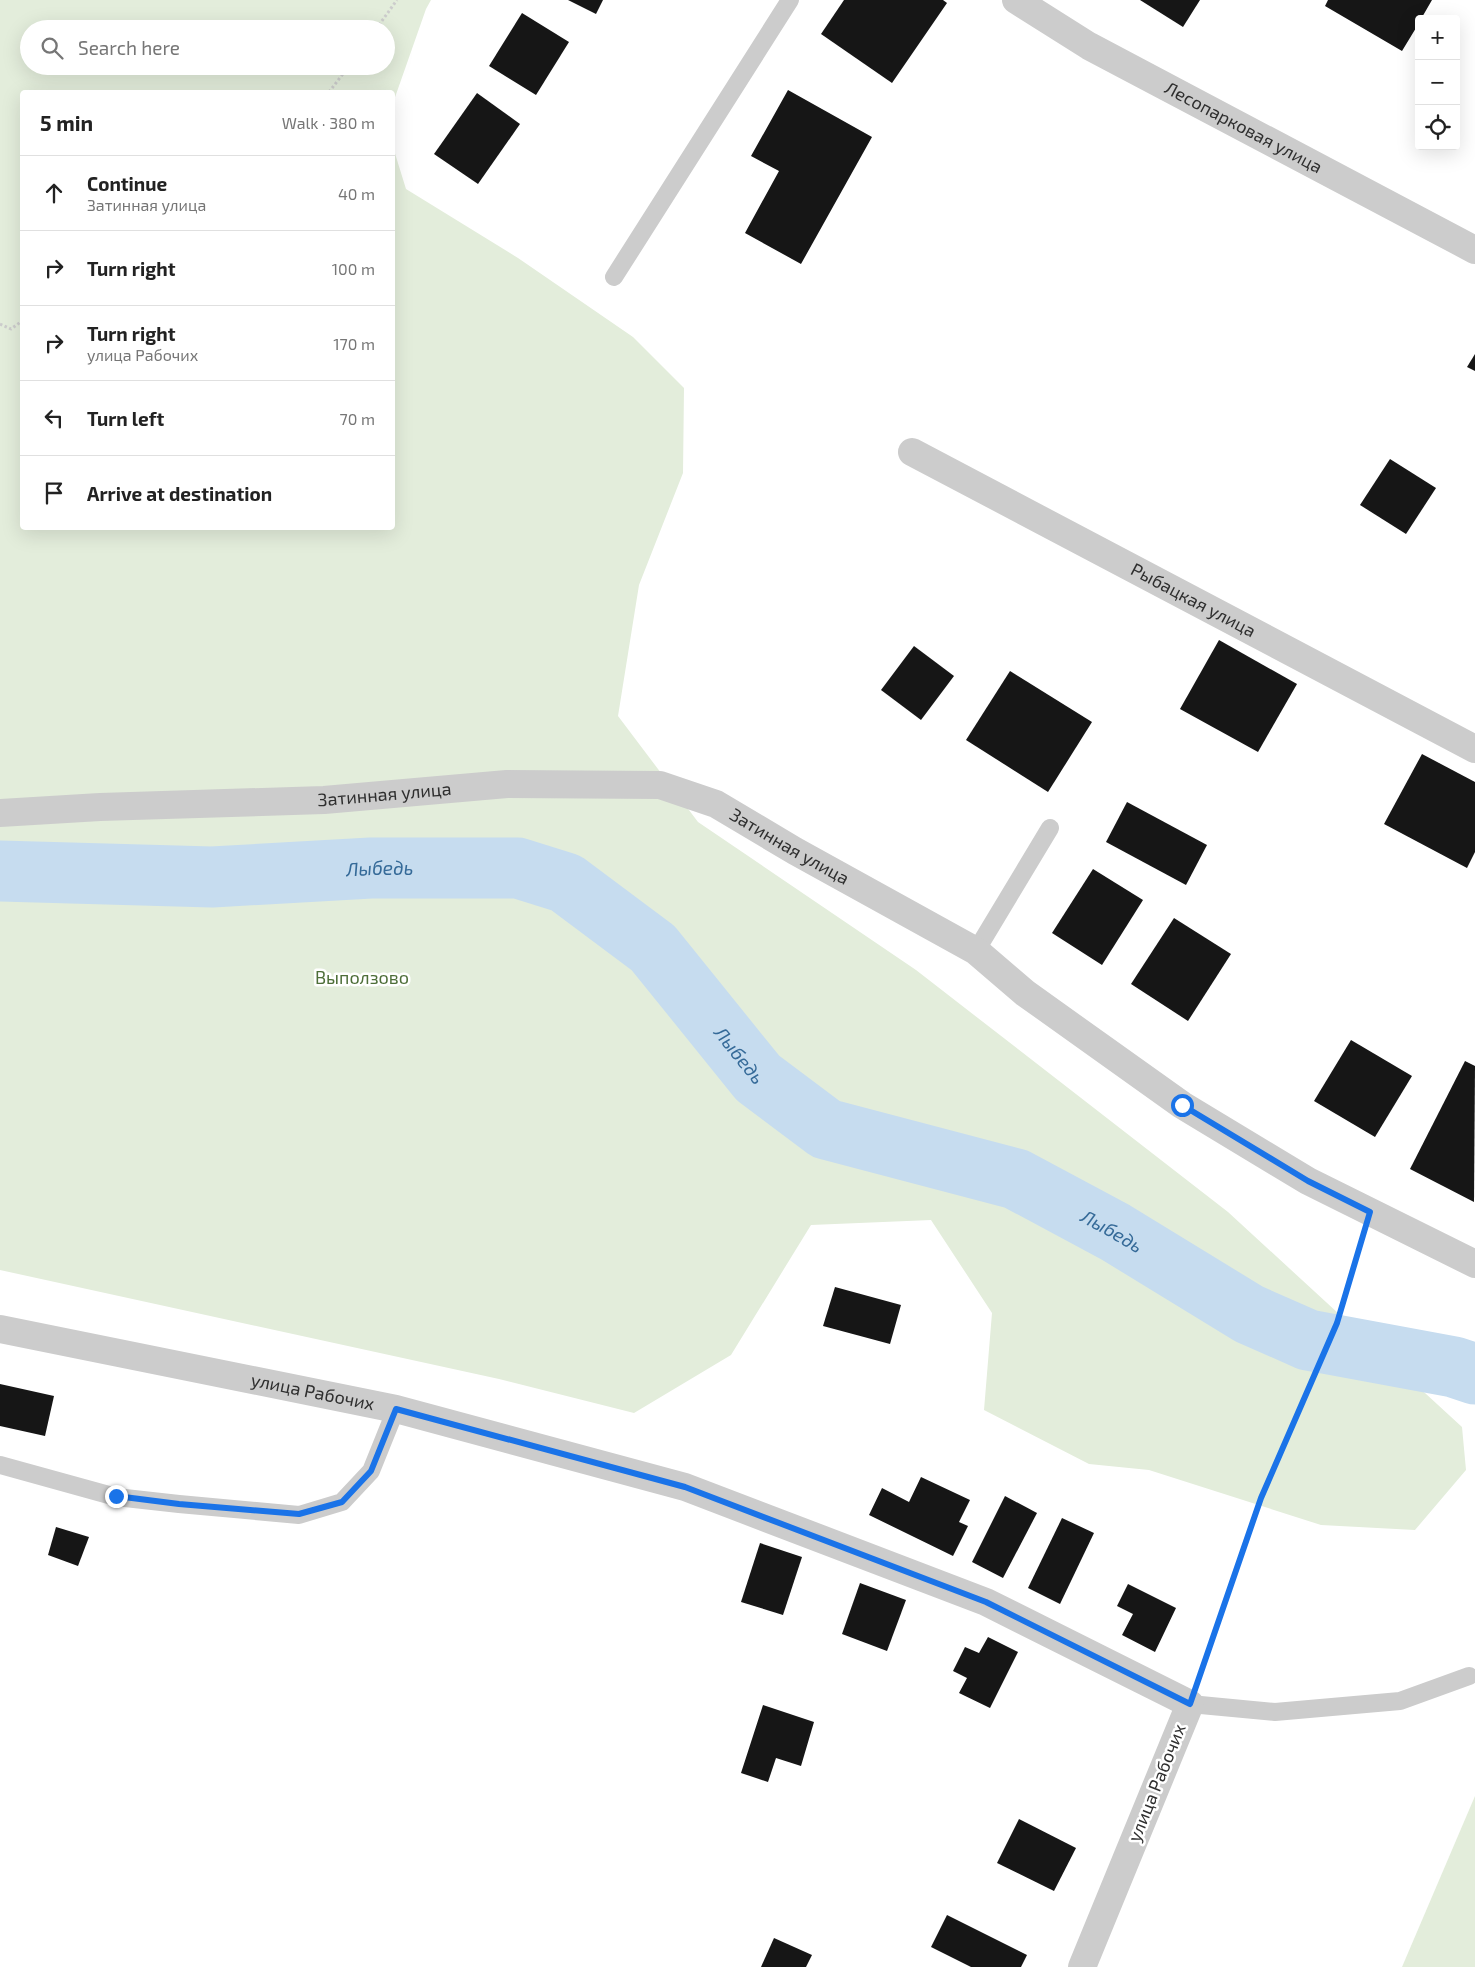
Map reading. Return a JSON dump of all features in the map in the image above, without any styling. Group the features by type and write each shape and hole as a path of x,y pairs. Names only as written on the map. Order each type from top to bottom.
{"street":[{"name":"Лесопарковая улица","path":"1016,0 1089,46 1475,250"},
{"name":"Рыбацкая улица","path":"912,452 1475,749"},
{"name":"Затинная улица","path":"0,813 100,807 324,800 507,784 660,785 716,804 795,851 976,951 1025,993 1182,1105 1308,1181 1475,1264"},
{"name":"улица Рабочих","path":"0,1329 396,1409 685,1487 986,1602 1190,1704 1082,1967"}],"lane":[{"path":"614,276 790,0"},
{"path":"976,951 1050,828"},
{"path":"0,1465 116,1496 179,1504 299,1514 342,1502 371,1471 396,1409"},
{"path":"1190,1704 1274,1712 1400,1701 1469,1676"}],"path":[{"path":"383,20 397,0"},
{"path":"330,90 341,75"},
{"path":"0,324 11,329 20,322"},
{"path":"1190,1704 1261,1498 1337,1323 1370,1212"}],"green space":[{"name":"Выползово","path":"0,0 431,0 426,9 395,97 395,90 20,90 20,530 395,530 395,153 406,189 518,258 633,337 684,388 683,473 639,585 618,716 698,822 916,970 1228,1212 1462,1427 1466,1470 1415,1530 1321,1525 1149,1470 1089,1464 984,1410 992,1313 931,1220 811,1225 731,1355 634,1413 499,1379 0,1270"},
{"path":"1475,1796 1475,1967 1402,1967"}],"building":[{"path":"568,0 603,0 596,14"},
{"path":"844,0 943,0 947,3 892,83 821,34"},
{"path":"1140,0 1200,0 1183,27"},
{"path":"1328,0 1432,0 1423,15 1415,15 1415,30 1402,51 1325,6"},
{"path":"522,13 569,42 536,95 489,66"},
{"path":"788,90 872,137 801,264 745,233 779,171 751,156"},
{"path":"477,93 520,124 478,184 434,154"},
{"path":"1475,354 1475,371 1467,367"},
{"path":"1390,459 1436,488 1406,534 1360,505"},
{"path":"1219,640 1297,684 1258,752 1180,709"},
{"path":"914,646 954,676 921,720 881,690"},
{"path":"1010,671 1092,722 1048,792 966,740"},
{"path":"1422,754 1475,782 1475,852 1467,868 1384,824"},
{"path":"1127,802 1207,845 1186,885 1106,842"},
{"path":"1093,869 1143,900 1102,965 1052,933"},
{"path":"1174,918 1231,954 1188,1021 1131,984"},
{"path":"1351,1040 1412,1076 1375,1137 1314,1101"},
{"path":"1465,1061 1475,1066 1474,1202 1410,1169"},
{"path":"835,1287 901,1305 890,1344 823,1326"},
{"path":"0,1384 54,1396 45,1436 0,1426"},
{"path":"921,1477 970,1500 959,1522 968,1526 953,1556 869,1515 882,1488 909,1502"},
{"path":"1005,1496 1037,1513 1003,1578 972,1562"},
{"path":"1062,1518 1094,1533 1060,1604 1028,1588"},
{"path":"56,1527 89,1537 78,1566 48,1555"},
{"path":"760,1543 802,1557 783,1615 741,1602"},
{"path":"860,1583 906,1600 887,1651 842,1634"},
{"path":"1128,1584 1176,1608 1155,1652 1122,1635 1133,1614 1117,1606"},
{"path":"988,1637 1018,1652 990,1708 959,1693 967,1678 953,1671 965,1647 979,1653"},
{"path":"763,1705 814,1722 801,1766 776,1758 768,1782 741,1773"},
{"path":"1019,1819 1076,1848 1054,1891 997,1863"},
{"path":"947,1915 1027,1955 1021,1967 971,1967 931,1947"},
{"path":"774,1938 812,1955 806,1967 761,1967"}],"waterway":[{"name":"Лыбедь","path":"0,871 212,877 371,868 518,868 566,883 653,948 758,1078 826,1129 1016,1179 1115,1232 1249,1314 1308,1340 1454,1367 1475,1374"}],"route":[{"path":"116,1496 179,1504 299,1514 342,1502 371,1471 396,1409 685,1487 986,1602 1190,1704 1261,1498 1337,1323 1370,1212 1308,1181 1182,1105"}]}
